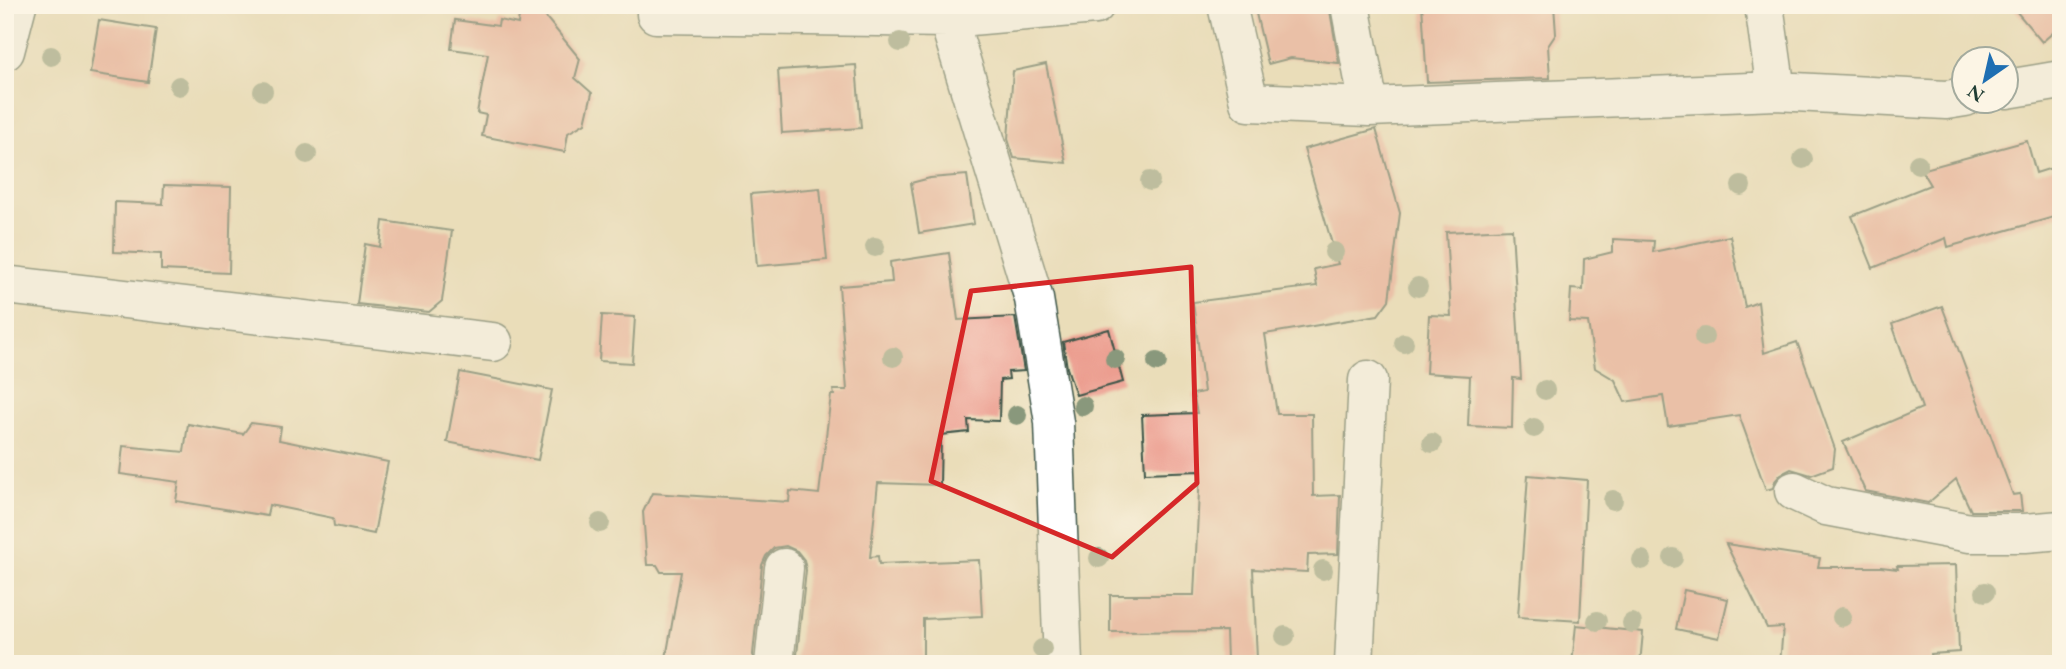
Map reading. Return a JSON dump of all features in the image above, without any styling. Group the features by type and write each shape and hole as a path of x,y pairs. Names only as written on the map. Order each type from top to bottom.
{"street":[{"path":"5,51 17,5"},
{"path":"656,15 948,18 1095,5"},
{"path":"1227,5 1249,102 1369,107 1776,91 1951,99"},
{"path":"1350,5 1369,107"},
{"path":"1764,5 1776,91"},
{"path":"948,18 1034,299 1054,422 1063,664"},
{"path":"2021,87 2061,80"},
{"path":"5,285 493,342"},
{"path":"1354,664 1368,380"},
{"path":"1794,491 1826,506 1970,533 2042,533 2061,530"},
{"path":"774,664 784,568"}],"highlighted area":[{"path":"1191,267 1197,483 1112,557 931,481 971,291"}],"building":[{"path":"520,5 536,5 580,59 575,78 592,93 585,123 568,133 565,152 482,136 486,115 477,113 488,54 451,49 455,20 498,26 499,20 518,24"},
{"path":"1254,5 1329,5 1339,63 1291,58 1268,64"},
{"path":"1422,5 1554,5 1556,34 1548,46 1550,78 1427,82"},
{"path":"2011,5 2061,5 2061,26 2042,42"},
{"path":"99,20 156,29 148,82 90,73"},
{"path":"1046,64 1066,163 1014,158 1008,139 1013,71"},
{"path":"856,65 861,128 782,133 778,70"},
{"path":"1376,129 1400,213 1389,300 1378,315 1265,334 1277,414 1312,414 1313,496 1340,495 1338,554 1308,555 1307,572 1253,569 1257,659 1227,660 1226,631 1110,632 1110,595 1194,595 1200,471 1145,473 1142,415 1197,413 1193,394 1204,392 1193,302 1317,286 1314,269 1338,264 1304,149"},
{"path":"2027,141 2036,173 2061,165 2061,215 1948,247 1946,238 1873,268 1852,216 1930,185 1921,170"},
{"path":"967,175 974,224 919,233 911,183 930,178"},
{"path":"164,185 231,187 229,273 161,270 161,254 114,252 115,202 163,204"},
{"path":"820,188 827,260 757,266 751,194"},
{"path":"383,221 452,231 442,301 429,312 357,304 365,244 380,247"},
{"path":"1512,229 1521,379 1513,378 1512,428 1468,426 1470,376 1426,373 1429,315 1451,316 1446,232"},
{"path":"1730,236 1745,307 1758,302 1764,353 1797,342 1835,449 1833,467 1811,475 1791,469 1781,474 1773,488 1766,490 1739,415 1668,426 1663,396 1625,402 1615,380 1595,368 1588,322 1569,321 1571,289 1583,290 1584,259 1613,252 1613,239 1654,241 1653,252"},
{"path":"949,253 958,320 1015,317 1024,371 1008,372 1009,379 1000,380 999,421 968,420 969,432 941,435 940,485 878,483 870,557 878,556 879,564 979,560 982,616 923,619 923,664 796,664 806,570 804,560 797,551 786,546 774,548 762,565 752,664 665,664 681,572 661,572 657,565 647,565 643,512 652,493 789,502 790,491 819,494 831,395 834,395 833,390 847,390 839,286 892,282 890,262"},
{"path":"1942,306 2013,495 2020,494 2022,511 1971,511 1956,479 1928,503 1865,491 1843,442 1922,408 1892,324"},
{"path":"602,315 635,317 632,363 599,361"},
{"path":"1109,329 1123,382 1076,395 1067,368 1063,342"},
{"path":"460,372 552,390 538,460 447,442"},
{"path":"251,423 281,427 279,440 388,462 374,534 334,526 333,518 269,505 267,516 176,501 179,482 120,474 123,446 184,452 188,424 243,434"},
{"path":"1528,475 1587,480 1580,621 1518,617"},
{"path":"1726,544 1820,558 1818,567 1898,569 1897,566 1956,565 1959,652 1931,654 1932,664 1780,664 1783,627 1767,628"},
{"path":"1684,590 1728,599 1719,638 1676,629"},
{"path":"1576,625 1643,632 1640,664 1572,664"}]}
